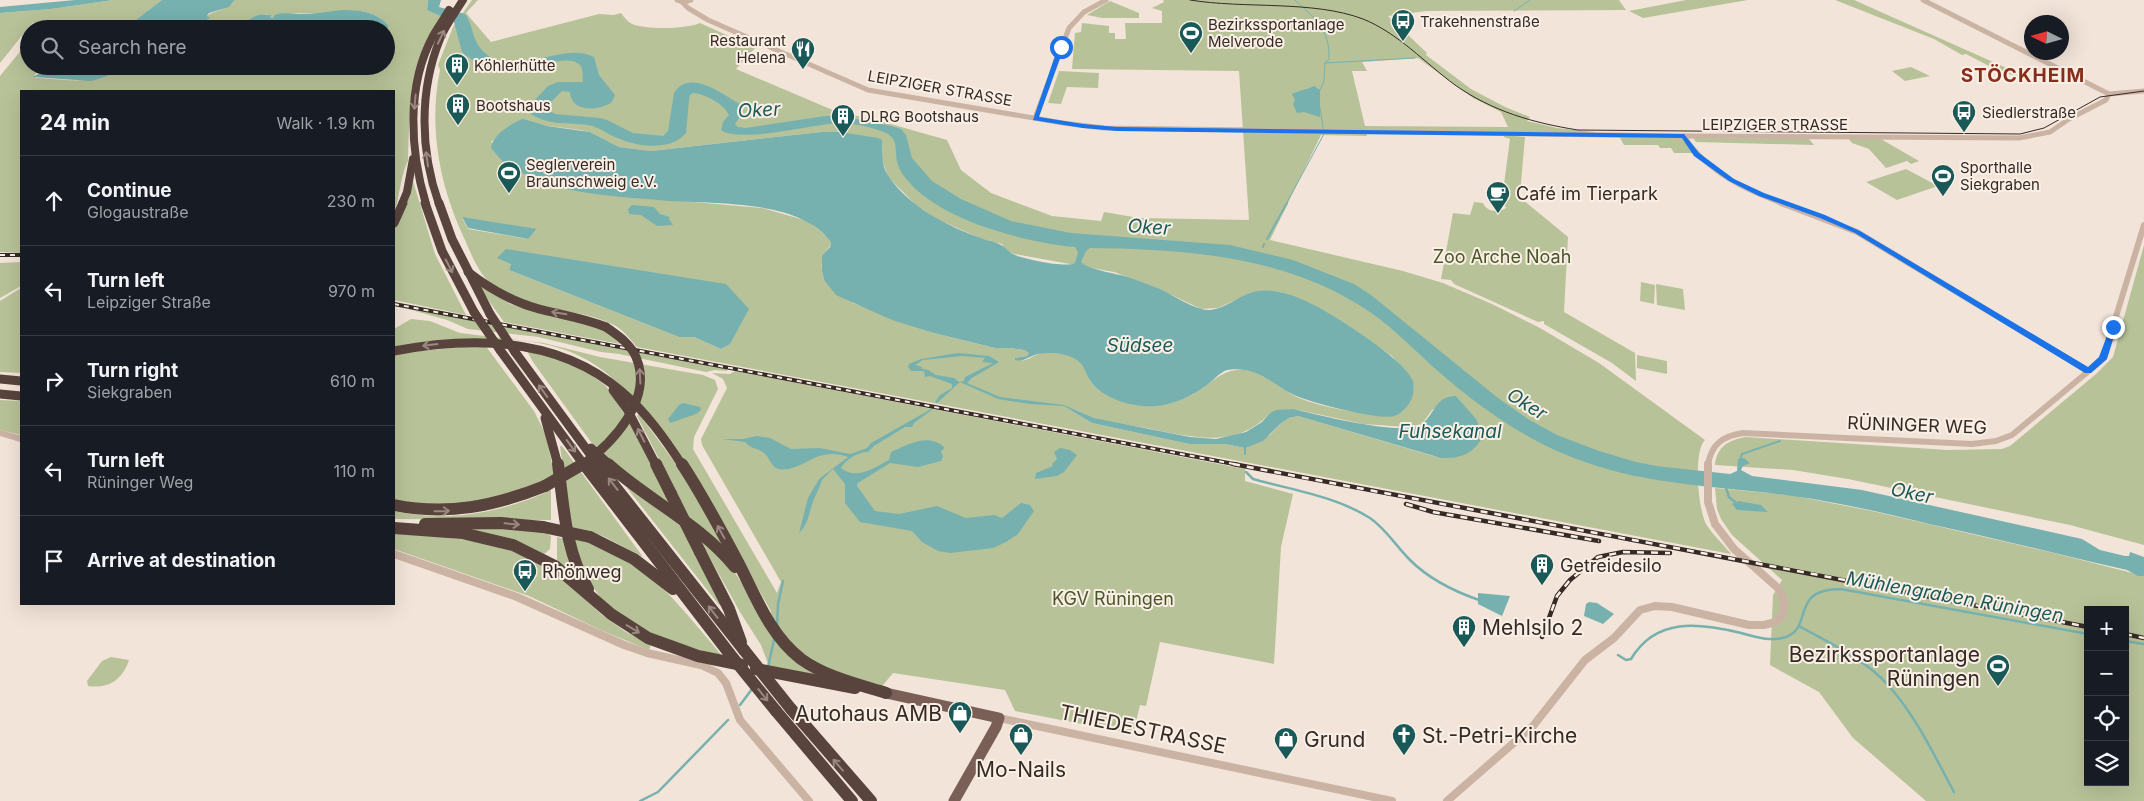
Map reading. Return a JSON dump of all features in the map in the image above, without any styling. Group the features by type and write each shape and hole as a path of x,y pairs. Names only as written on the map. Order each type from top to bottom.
{"highway":[{"path":"450,14 461,1"},
{"path":"395,220 407,192 414,148 415,99 428,59 450,14 461,1"},
{"path":"428,59 424,130 429,172 439,210 464,268 490,314 515,352 572,430 744,650 791,709 871,801"},
{"path":"414,148 420,183 442,252 474,312 541,408 694,609 852,801"},
{"path":"395,505 428,510 474,508 510,499 545,486 579,467 598,453 620,430 635,406 641,384 639,363 629,345 619,335 606,327 588,320 540,310 512,300 488,288 464,268"},
{"path":"395,352 453,343 484,342 520,345 545,350 569,359 612,384 627,396 667,445 702,498 780,638 791,650 808,663 851,682 886,694"},
{"path":"600,377 614,390 628,409 729,609 744,650"},
{"path":"0,379 20,381"},
{"path":"0,394 20,396"},
{"path":"541,408 556,455 568,546 576,569 595,599"},
{"path":"572,430 630,482 718,548 752,590"},
{"path":"395,524 501,523 543,527 590,537 609,544 631,556 651,570 694,609"},
{"path":"395,528 462,533 513,545 555,566 627,626 648,638 676,649 777,674 886,694"}],"main road":[{"name":"THIEDESTRASSE","path":"886,694 998,718"},
{"path":"954,801 996,727 998,718"}],"street":[{"name":"LEIPZIGER STRASSE","path":"679,1 690,0 688,3 693,11"},
{"path":"1035,118 1069,28 1084,12 1106,0"},
{"path":"1923,0 2109,94 2144,91"},
{"name":"LEIPZIGER STRASSE","path":"679,1 693,11 734,32 868,90 1083,126 1117,129 2025,138 2041,135 2053,130 2069,119 2106,100 2109,94"},
{"path":"1684,136 1696,155 1732,180 1857,232 2088,371"},
{"name":"RÜNINGER WEG","path":"1447,801 1532,726 1578,668 1617,636 1636,613 1650,607 1670,607 1716,619 1756,626 1767,625 1780,619 1784,613 1784,597 1773,583 1727,542 1712,518 1708,494 1708,464 1711,450 1715,444 1730,436 1748,433 1962,444 1994,442 2017,432 2101,361 2105,354 2140,233 2144,225"},
{"path":"0,434 20,438"},
{"path":"395,554 520,598 582,627 638,650 717,672 727,684 740,720 809,801"},
{"name":"THIEDESTRASSE","path":"998,718 1392,801"}],"green space":[{"path":"113,0 162,0 136,20 20,20 20,38 0,63 0,13 51,9"},
{"path":"235,0 428,0 427,9 441,16 430,34 417,69 409,121 408,161 395,211 395,90 20,90 20,253 0,252 0,76 20,52 20,75 35,75 34,77 37,78 82,80 106,75 395,75 395,20 383,20 373,14 347,11 290,14 273,18 267,14 249,20 207,20 209,19 207,16 232,4"},
{"path":"472,0 478,0 466,13 491,42 599,14 614,15 621,13 632,24 656,28 676,28 700,23 755,48 736,69 835,111 880,121 947,140 961,170 991,193 1052,216 1101,221 1104,212 1139,218 1249,220 1239,71 1072,69 1075,33 1081,32 1082,23 1109,26 1109,33 1115,33 1115,39 1126,39 1125,23 1162,23 1162,11 1152,8 1164,2 1163,0 1619,0 1626,10 1426,11 1388,16 1427,53 1426,55 1471,89 1505,107 1530,117 1527,121 1557,128 1594,132 1596,135 1366,131 1367,136 1321,135 1270,240 1403,271 1443,283 1492,304 1540,328 1599,363 1705,440 1701,446 1698,467 1699,494 1703,517 1714,535 1731,554 637,347 620,329 601,319 520,299 494,286 480,271 456,220 443,178 436,135 435,114 440,70 438,65 453,27","holes":["1418,58 1473,98 1501,112 1508,127 1365,126 1352,71 1367,71 1362,62","517,122 590,132 619,147 651,151 821,132 841,132 882,140 882,160 888,177 915,204 937,219 982,239 1002,244 1005,249 1014,254 1114,272 1157,288 1201,309 1218,308 1248,294 1260,291 1280,292 1324,311 1392,356 1413,383 1412,397 1395,416 1372,415 1312,403 1291,394 1258,374 1237,370 1223,374 1192,395 1172,403 1151,406 1122,401 1103,393 1095,387 1081,363 1067,355 1040,353 1026,360 1021,360 1015,358 1027,356 1030,353 1024,350 995,348 934,333 853,303 824,280 822,261 831,242 830,239 808,221 762,208 591,193 540,183 491,142","462,218 537,230 527,239 468,229","511,264 731,343 721,349 694,337 679,337 509,270","1456,396 1482,428 1450,458 1433,456 1298,416 1289,418 1280,424 1270,435 1245,448 1225,444 1189,444 1092,423 1066,407 1107,421 1180,435 1212,438 1243,432 1257,425 1270,413 1294,409 1363,424 1407,427 1422,424 1432,410"]},
{"path":"1686,0 1748,0 1643,18 1629,11"},
{"path":"1835,0 1854,0 2029,78 2025,80 1991,67 1966,54 1962,55 1934,39"},
{"path":"1110,1 1139,13 1139,18 1102,18 1087,15"},
{"path":"1911,67 1930,76 1905,81 1892,71"},
{"path":"1059,71 1099,73 1098,88 1067,87 1061,104 1048,103"},
{"name":"Zoo Arche Noah","path":"1504,135 1525,137 1520,194 1522,199 1568,237 1564,312 1635,353 1636,381 1612,363 1544,324 1544,321 1538,322 1454,284 1451,280 1441,279 1453,213 1470,215 1474,202 1483,203 1493,211 1500,211 1506,208 1502,199 1510,139 1504,137"},
{"path":"1619,136 1682,137 1694,153 1674,153 1671,148 1660,148 1658,145 1624,145"},
{"path":"1693,138 1809,139 1814,145 1696,142"},
{"path":"1848,138 1879,138 1919,161 1911,164 1907,161 1886,168 1869,149 1852,143"},
{"path":"1906,169 1938,186 1897,200 1866,182"},
{"path":"413,181 435,254 466,315 395,300 395,227 405,207"},
{"path":"2144,245 2144,545 2070,525 1848,479 1793,470 1715,465 1718,453 1725,445 1746,437 1948,450 2002,449 2010,446 2096,374 2113,357"},
{"path":"20,262 20,287 0,298 0,263"},
{"path":"1641,282 1655,285 1654,304 1640,301"},
{"path":"476,283 510,304 604,329 620,344 504,322"},
{"path":"1656,284 1683,289 1685,310 1657,305"},
{"path":"20,289 20,373 0,372 0,301"},
{"path":"401,307 727,369 727,371 715,370 706,372 601,352 538,337 468,329 447,320"},
{"name":"KGV Rüningen","path":"411,319 430,321 460,333 544,343 600,357 703,375 715,380 718,389 694,437 693,449 777,593 781,582 702,445 701,439 727,388 723,379 712,373 730,374 735,371 1245,469 1245,481 1293,494 1281,547 1274,664 1160,642 1146,706 1140,705 1133,734 1015,711 1005,690 893,673 878,691 769,666 761,645 706,551 722,605 719,605 627,488 630,486 665,511 729,564 773,635 771,611 705,497 629,395 615,381 601,369 578,355 553,346 527,341 474,340 395,350 395,328"},
{"path":"485,345 534,411 545,433 555,477 527,492 445,507 395,500 395,355"},
{"path":"526,349 579,366 606,386 678,496 637,416 639,414 678,467 724,546 721,547 604,455 591,442 533,362"},
{"path":"1637,355 1667,361 1667,374 1637,368"},
{"path":"0,400 20,401 20,435 0,430"},
{"path":"560,446 562,446 643,557 603,536 571,527"},
{"path":"1715,488 1790,495 1872,511 2144,576 2144,801 1926,801 1853,738 1819,692 1770,665 1773,595 1782,580 1732,535 1721,519 1717,509"},
{"path":"551,490 551,520 395,519 395,511 434,516 454,516 494,510"},
{"path":"489,526 544,532 551,536 550,549 543,555 458,528"},
{"path":"395,531 499,544 551,568 602,615 626,632 651,645 649,650 603,631 529,596 395,549"},
{"path":"557,537 564,539 575,572 573,573 557,562"},
{"path":"571,537 615,553 642,570 679,605 723,657 648,634 602,600 585,575"},
{"path":"111,657 129,660 123,673 114,682 96,687 88,686 87,681 102,661"}],"water":[{"path":"75,0 113,0 51,9 0,13 0,7"},
{"path":"162,0 235,0 229,7 209,13 207,16 210,18 207,20 136,20"},
{"name":"Südsee","path":"428,0 441,0 439,7 465,14 470,22 478,45 494,59 507,63 521,63 566,53 580,53 594,57 599,75 615,95 612,102 600,107 580,107 575,104 570,92 562,91 548,105 548,110 555,114 600,118 633,133 663,136 668,131 674,93 681,86 689,83 698,83 708,86 743,106 743,112 735,124 738,127 746,128 825,116 841,116 891,126 901,129 906,135 912,158 932,181 961,199 1011,221 1071,233 1230,245 1293,260 1354,284 1371,295 1498,398 1528,419 1557,435 1599,451 1656,466 1730,474 1737,471 1738,459 1744,458 1750,463 1743,466 1741,470 1752,476 1862,490 2082,539 2100,550 2125,556 2129,556 2130,552 2144,557 2144,576 2138,576 2127,570 1844,505 1809,498 1661,481 1610,470 1585,462 1546,446 1490,412 1455,386 1397,333 1370,312 1338,293 1271,267 1235,259 1163,251 1090,248 1086,251 1081,262 1095,269 1128,277 1160,289 1204,310 1219,308 1245,295 1265,291 1276,291 1306,301 1360,333 1387,353 1408,372 1414,387 1407,407 1395,416 1387,417 1344,410 1292,394 1258,374 1236,369 1224,371 1196,393 1170,403 1157,406 1140,406 1121,402 1104,394 1097,388 1089,379 1081,364 1071,357 1047,353 1015,360 1015,358 1027,356 1029,353 1024,350 995,348 934,333 892,320 836,295 824,280 822,271 822,256 830,247 831,242 816,227 797,217 775,210 751,206 629,198 586,193 544,184 541,186 538,185 540,183 503,162 491,148 492,143 499,134 523,119 547,126 590,132 619,147 651,151 821,132 841,132 878,138 882,140 883,164 886,173 907,198 930,214 955,228 995,242 1015,255 1055,264 1075,263 1078,252 1075,247 1032,240 985,227 962,218 923,195 901,172 894,140 886,133 854,124 841,123 773,133 730,134 721,130 723,122 729,115 723,107 703,95 693,93 690,95 689,100 686,133 680,139 664,145 636,144 592,126 544,120 531,114 532,103 548,86 558,82 583,82 581,66 574,61 567,60 515,71 482,65 462,52 454,22 427,10"},
{"path":"341,10 360,11 372,14 383,20 249,20 258,15 272,16 270,17 273,18 275,15 282,14 310,14"},
{"path":"36,75 109,75 91,81 33,77"},
{"path":"1314,86 1320,90 1320,117 1304,112 1297,113 1293,104 1295,100 1292,94"},
{"path":"632,205 654,207 660,214 670,217 669,219 673,225 657,226 641,215 629,214 628,209"},
{"path":"462,217 537,229 528,239 468,228"},
{"path":"506,249 726,284 749,309 730,344 721,349 694,337 679,337 509,270 511,264 497,258"},
{"name":"Fuhsekanal","path":"958,353 989,356 999,362 967,383 1000,397 1064,405 1094,418 1190,437 1216,439 1246,432 1276,410 1294,409 1360,424 1380,427 1412,427 1422,424 1439,402 1456,396 1476,419 1484,435 1467,454 1441,458 1298,416 1289,418 1280,424 1263,441 1245,448 1225,444 1189,444 1092,423 1064,406 1030,404 998,399 960,382 937,403 935,402 940,395 952,388 952,384 930,376 925,377 924,371 911,371 908,367 909,364 921,359","holes":["962,356 985,358 982,362 993,363 965,377 964,381 959,382 954,378 936,375 920,368 923,367 915,365 923,360"]},
{"path":"683,403 700,407 701,410 696,414 670,423 668,419 679,405"},
{"path":"933,409 914,423 912,427 905,427 874,446 868,452 860,453 853,457 841,468 853,473 865,472 889,460 891,452 911,443 925,440 938,443 945,448 941,451 943,457 941,461 918,467 890,463 858,483 857,486 875,511 899,514 937,506 966,518 994,515 1002,518 1021,503 1030,505 1034,511 1018,534 1006,542 993,548 950,553 938,551 922,542 912,531 860,522 845,503 845,484 833,469 822,480 807,521 799,533 808,498 819,479 848,457 827,454 782,470 774,467 764,453 745,442 722,439 743,439 757,436 770,438 791,449 820,448 850,454 867,448 871,443"},
{"path":"1060,448 1070,450 1077,455 1064,472 1057,476 1035,479 1036,473 1053,466 1052,464 1057,459 1054,452"},
{"path":"1738,501 1761,505 1768,512 1737,510 1732,504"},
{"path":"1478,593 1510,596 1502,616 1478,604"},
{"path":"1589,602 1597,603 1614,614 1603,624 1584,616 1586,604"}],"waterway":[{"path":"1295,0 1315,19 1324,32 1329,49 1329,59 1325,63"},
{"path":"1514,11 1530,0"},
{"path":"1325,63 1415,58"},
{"path":"1320,90 1324,81 1325,63"},
{"path":"1286,204 1324,134 1320,108"},
{"path":"1267,239 1287,203"},
{"path":"1740,460 1742,454 1780,441"},
{"name":"Mühlengraben Rüningen","path":"1245,447 1245,454"},
{"name":"Mühlengraben Rüningen","path":"1246,472 1253,479 1313,494 1357,510 1376,522 1410,560 1433,579 1460,593 1479,600"},
{"path":"1726,488 1729,497 1735,502"},
{"name":"Fuhsekanal","path":"777,626 778,604 783,581"},
{"name":"Mühlengraben Rüningen","path":"1618,655 1626,660 1631,659 1641,645 1653,636 1680,626 1710,627 1769,639 1786,637 1794,632 1799,625 1804,609 1814,595 1825,591 1841,589 2084,633"},
{"path":"1799,626 1858,659 1888,685 1916,723 1954,792"},
{"name":"Fuhsekanal","path":"768,667 774,640"},
{"name":"Mühlengraben Rüningen","path":"2129,642 2144,644"},
{"name":"Fuhsekanal","path":"740,705 752,689"},
{"name":"Fuhsekanal","path":"640,801 658,792 728,720"}],"tram line":[{"path":"1190,0 1211,3 1322,9 1363,19 1388,32 1455,85 1484,102 1529,120 1578,130 2020,134 2044,128 2100,97 2144,91"}],"railway":[{"path":"0,255 20,255"},
{"path":"395,304 1239,465"},
{"path":"1233,464 2084,626"},
{"path":"1406,504 1433,512 1599,541"},
{"path":"1542,637 1557,596 1570,580 1598,557 1623,552 1670,553"},
{"path":"2129,635 2144,638"}],"place":[{"name":"Trakehnenstraße","path":"1403,42"},
{"name":"Bezirkssportanlage Melverode","path":"1191,54"},
{"name":"Restaurant Helena","path":"803,70"},
{"name":"Köhlerhütte","path":"457,86"},
{"name":"Bootshaus","path":"458,126"},
{"name":"Siedlerstraße","path":"1964,133"},
{"name":"DLRG Bootshaus","path":"843,137"},
{"name":"Seglerverein Braunschweig e.V.","path":"509,194"},
{"name":"Sporthalle Siekgraben","path":"1943,197"},
{"name":"Café im Tierpark","path":"1498,214"},
{"name":"Getreidesilo","path":"1542,586"},
{"name":"Rhönweg","path":"525,592"},
{"name":"Mehlsilo 2","path":"1464,648"},
{"name":"Bezirkssportanlage Rüningen","path":"1998,687"},
{"name":"Autohaus AMB","path":"960,734"},
{"name":"Mo-Nails","path":"1021,756"},
{"name":"St.-Petri-Kirche","path":"1404,756"},
{"name":"Grund","path":"1286,760"}],"district":[{"name":"STÖCKHEIM","path":"2023,75"}],"route":[{"path":"1061,47 1042,104 1035,118 1083,126 1117,129 1510,132 1684,136 1696,155 1732,180 1783,203 1822,216 1857,232 2088,371 2103,359 2113,327"}],"water label":[{"name":"Oker","path":"759,110"},
{"name":"Oker","path":"1149,227"},
{"name":"Oker","path":"1527,404"},
{"name":"Oker","path":"1912,493"}]}
